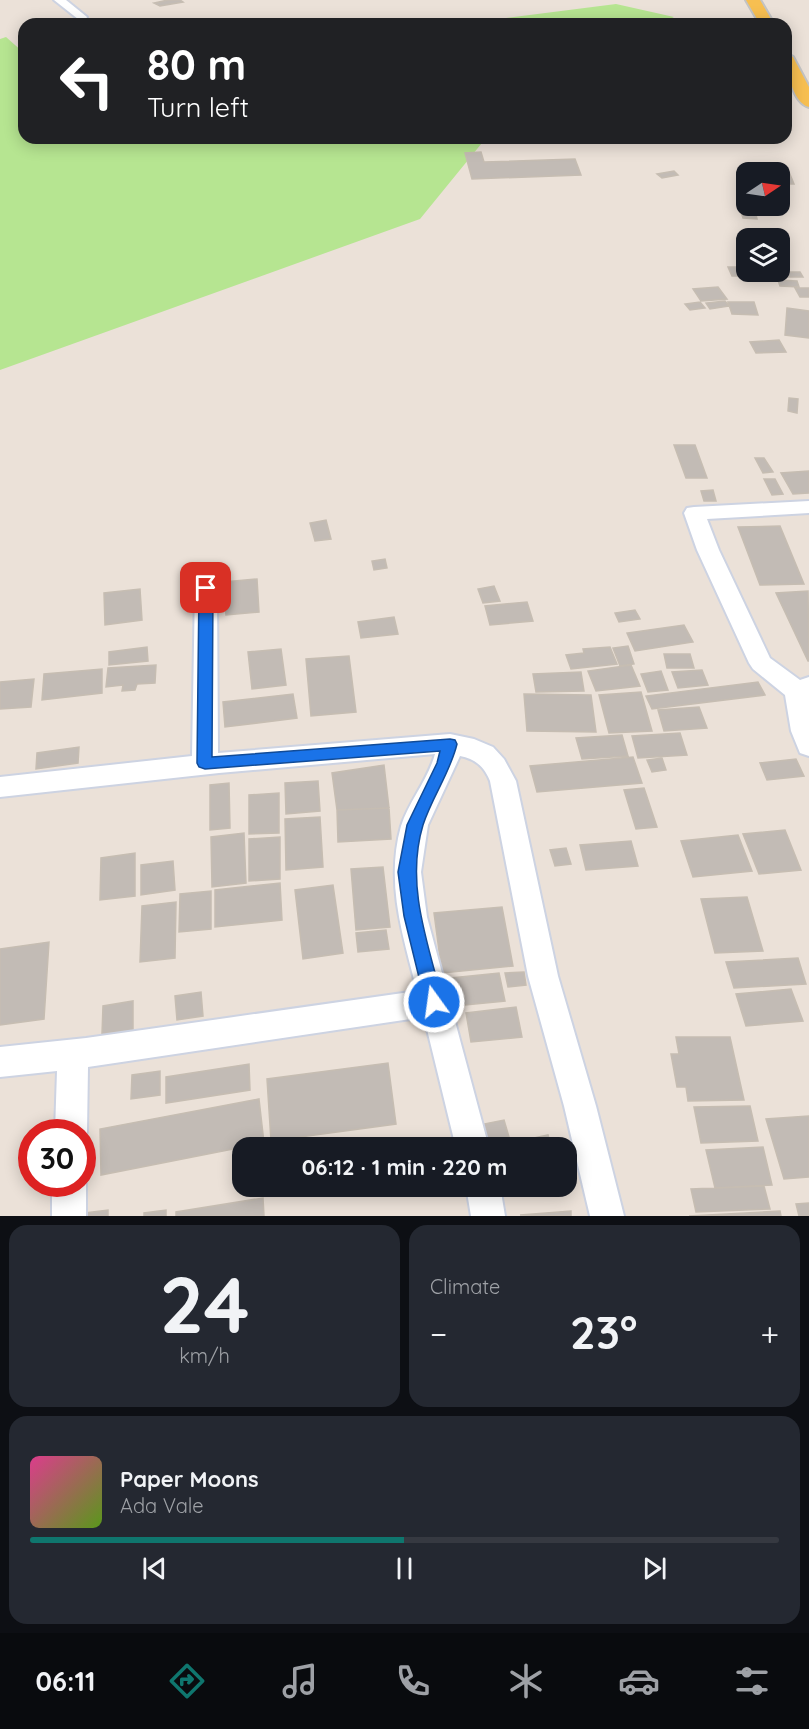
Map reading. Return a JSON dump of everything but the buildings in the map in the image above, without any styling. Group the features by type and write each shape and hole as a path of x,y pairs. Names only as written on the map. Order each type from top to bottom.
{"main road":[{"path":"753,0 764,18"},
{"path":"792,69 809,102"}],"street":[{"path":"59,0 82,17"},
{"path":"809,507 694,513 708,550 762,663 803,689 803,731 809,746"},
{"path":"205,763 206,588"},
{"path":"450,744 445,763 415,825 406,872 412,916 470,1137"},
{"path":"0,787 205,763 450,744 476,749 495,763 503,781 543,976 608,1216"},
{"path":"0,1062 73,1055 434,1002"},
{"path":"71,1119 73,1055"},
{"path":"69,1197 69,1216"},
{"path":"485,1197 489,1216"}],"green space":[{"path":"616,4 674,17 672,18 506,18"},
{"path":"6,37 18,48 18,144 481,144 420,219 0,370 0,39"}],"route":[{"path":"206,588 205,763 450,744 445,763 415,825 406,872 412,916 434,1002"}]}
